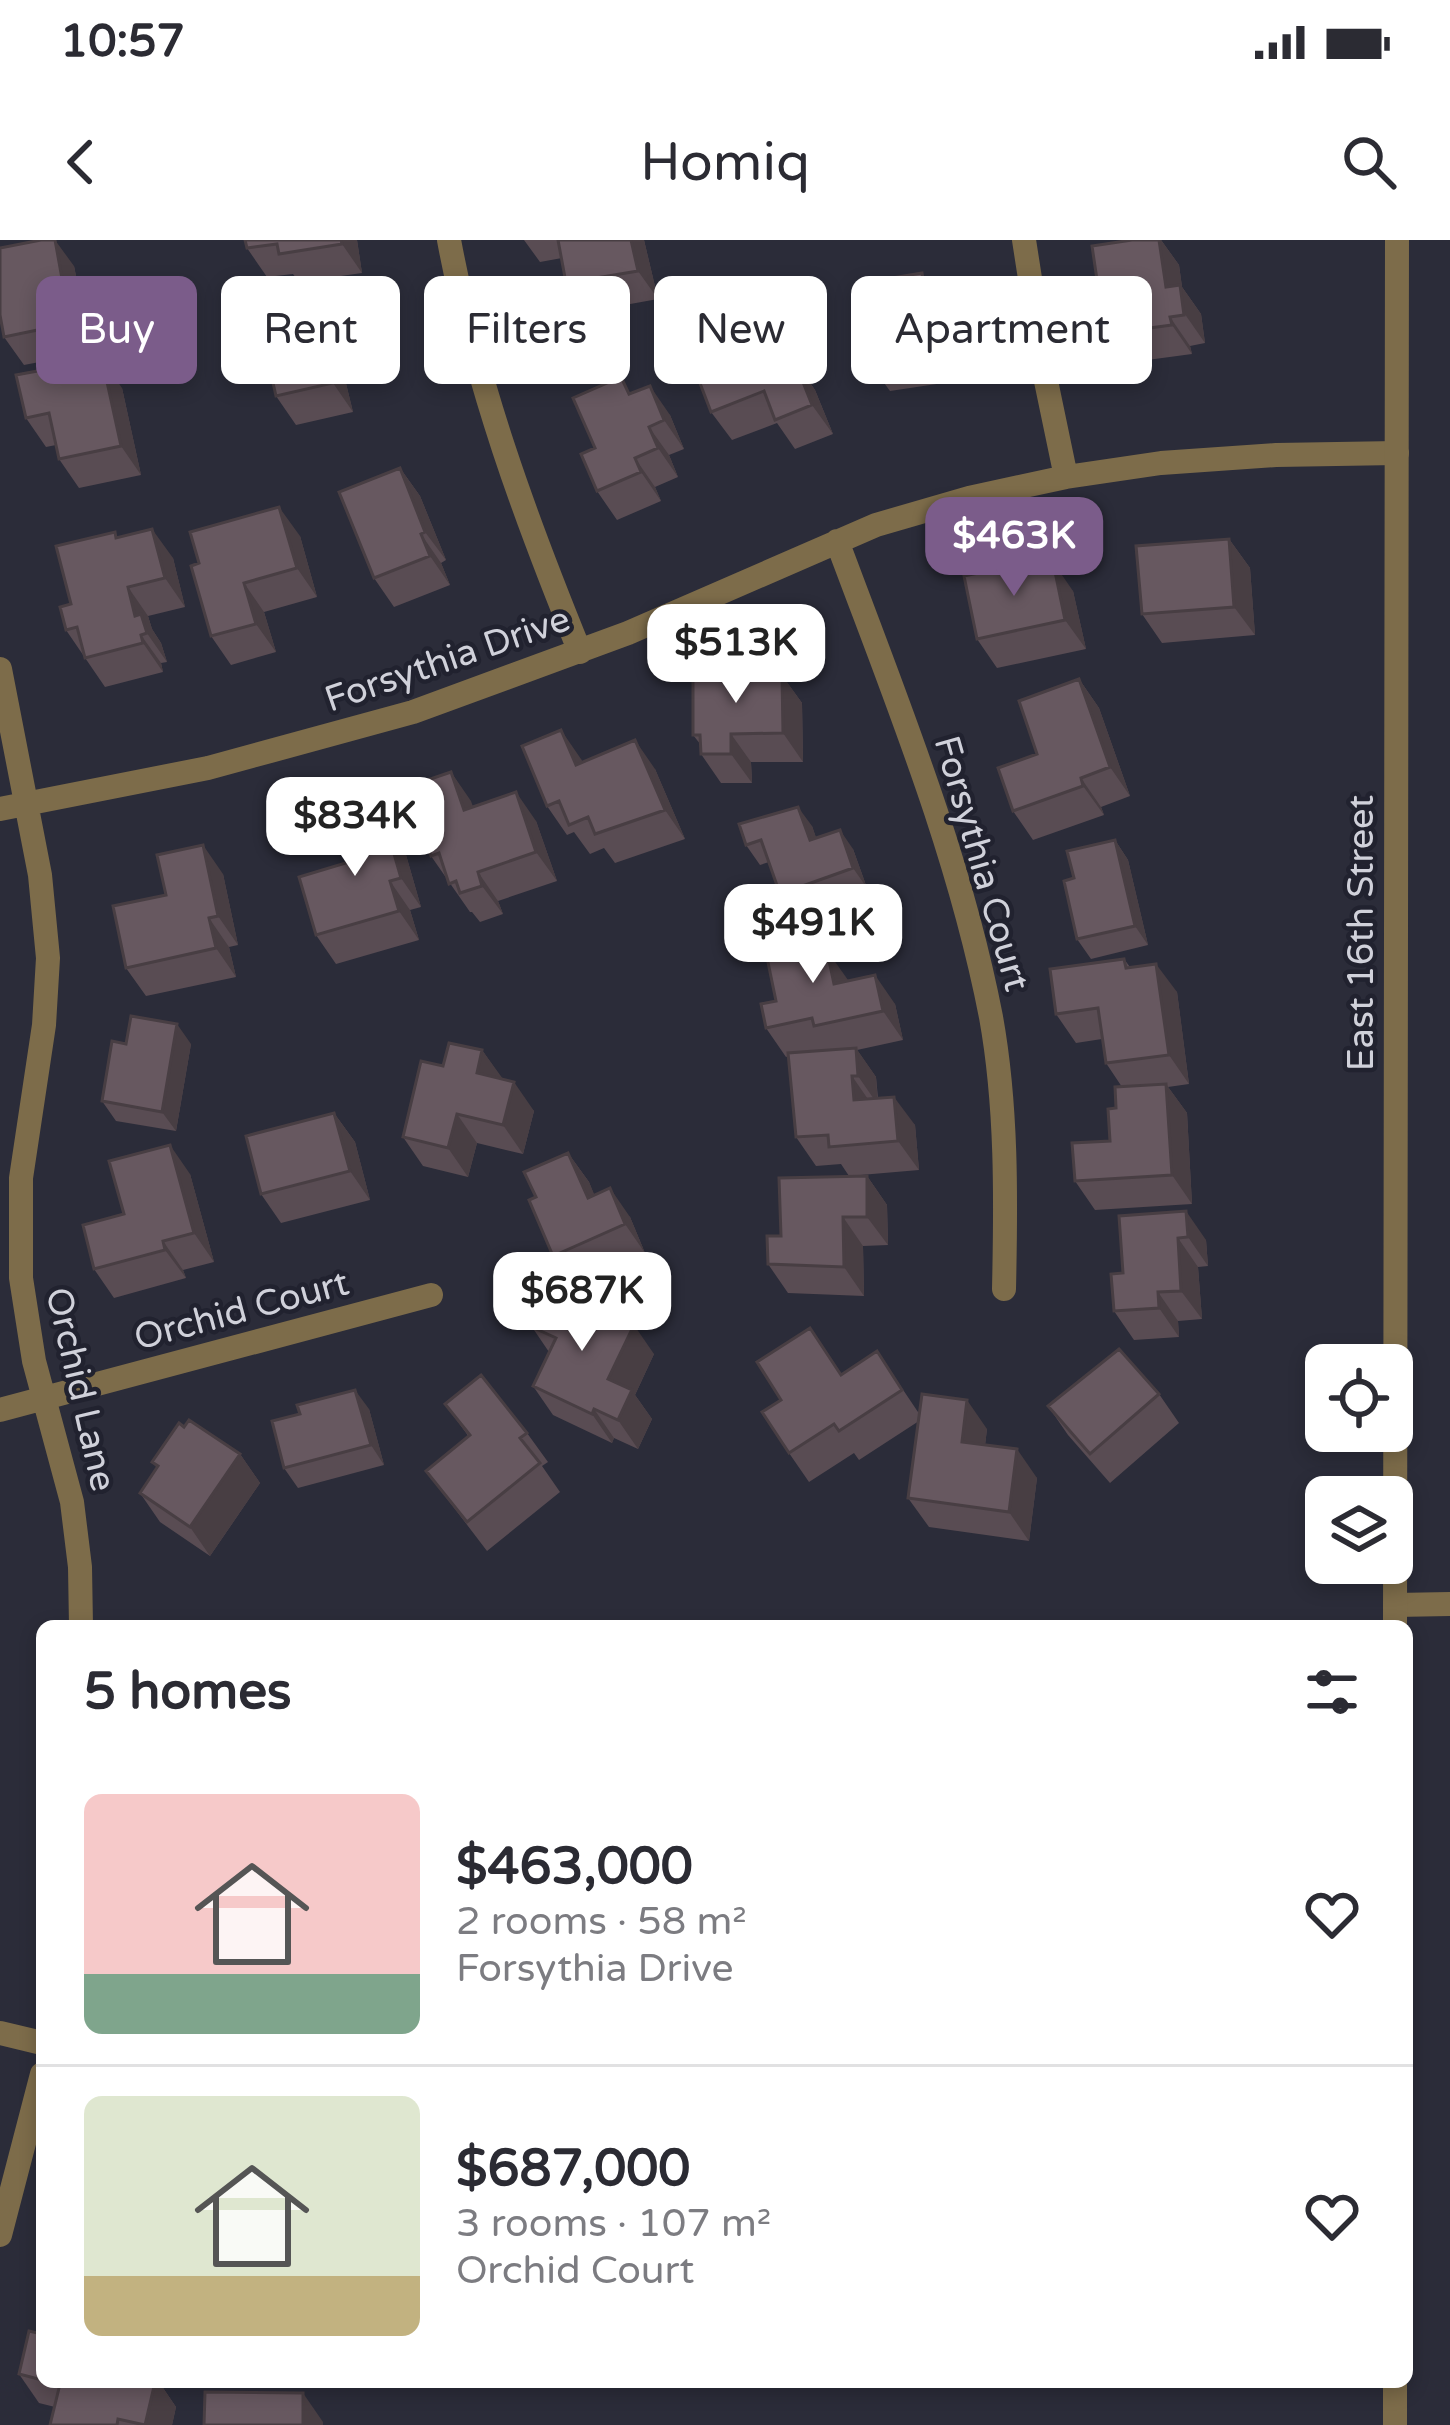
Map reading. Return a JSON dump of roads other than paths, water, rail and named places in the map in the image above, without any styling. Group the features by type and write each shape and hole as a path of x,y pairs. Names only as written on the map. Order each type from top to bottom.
{"street":[{"path":"449,240 473,357 507,466 580,652"},
{"path":"1024,240 1066,477"},
{"name":"East 16th Street","path":"1395,1615 1397,240"},
{"name":"Forsythia Drive","path":"0,809 208,768 334,735 580,652 837,541 924,511 1066,477 1226,458 1397,452"},
{"name":"Forsythia Court","path":"837,541 934,802 963,894 991,1018 1004,1129 1004,1289"},
{"name":"Orchid Lane","path":"0,669 40,875 48,958 44,1025 21,1178 19,1245 27,1328 72,1502 81,1620"},
{"name":"Orchid Court","path":"0,1409 431,1295"},
{"path":"1395,1615 1450,1604"},
{"path":"0,2033 36,2042"},
{"path":"0,2235 36,2097"},
{"path":"1395,2388 1395,2425"}]}
